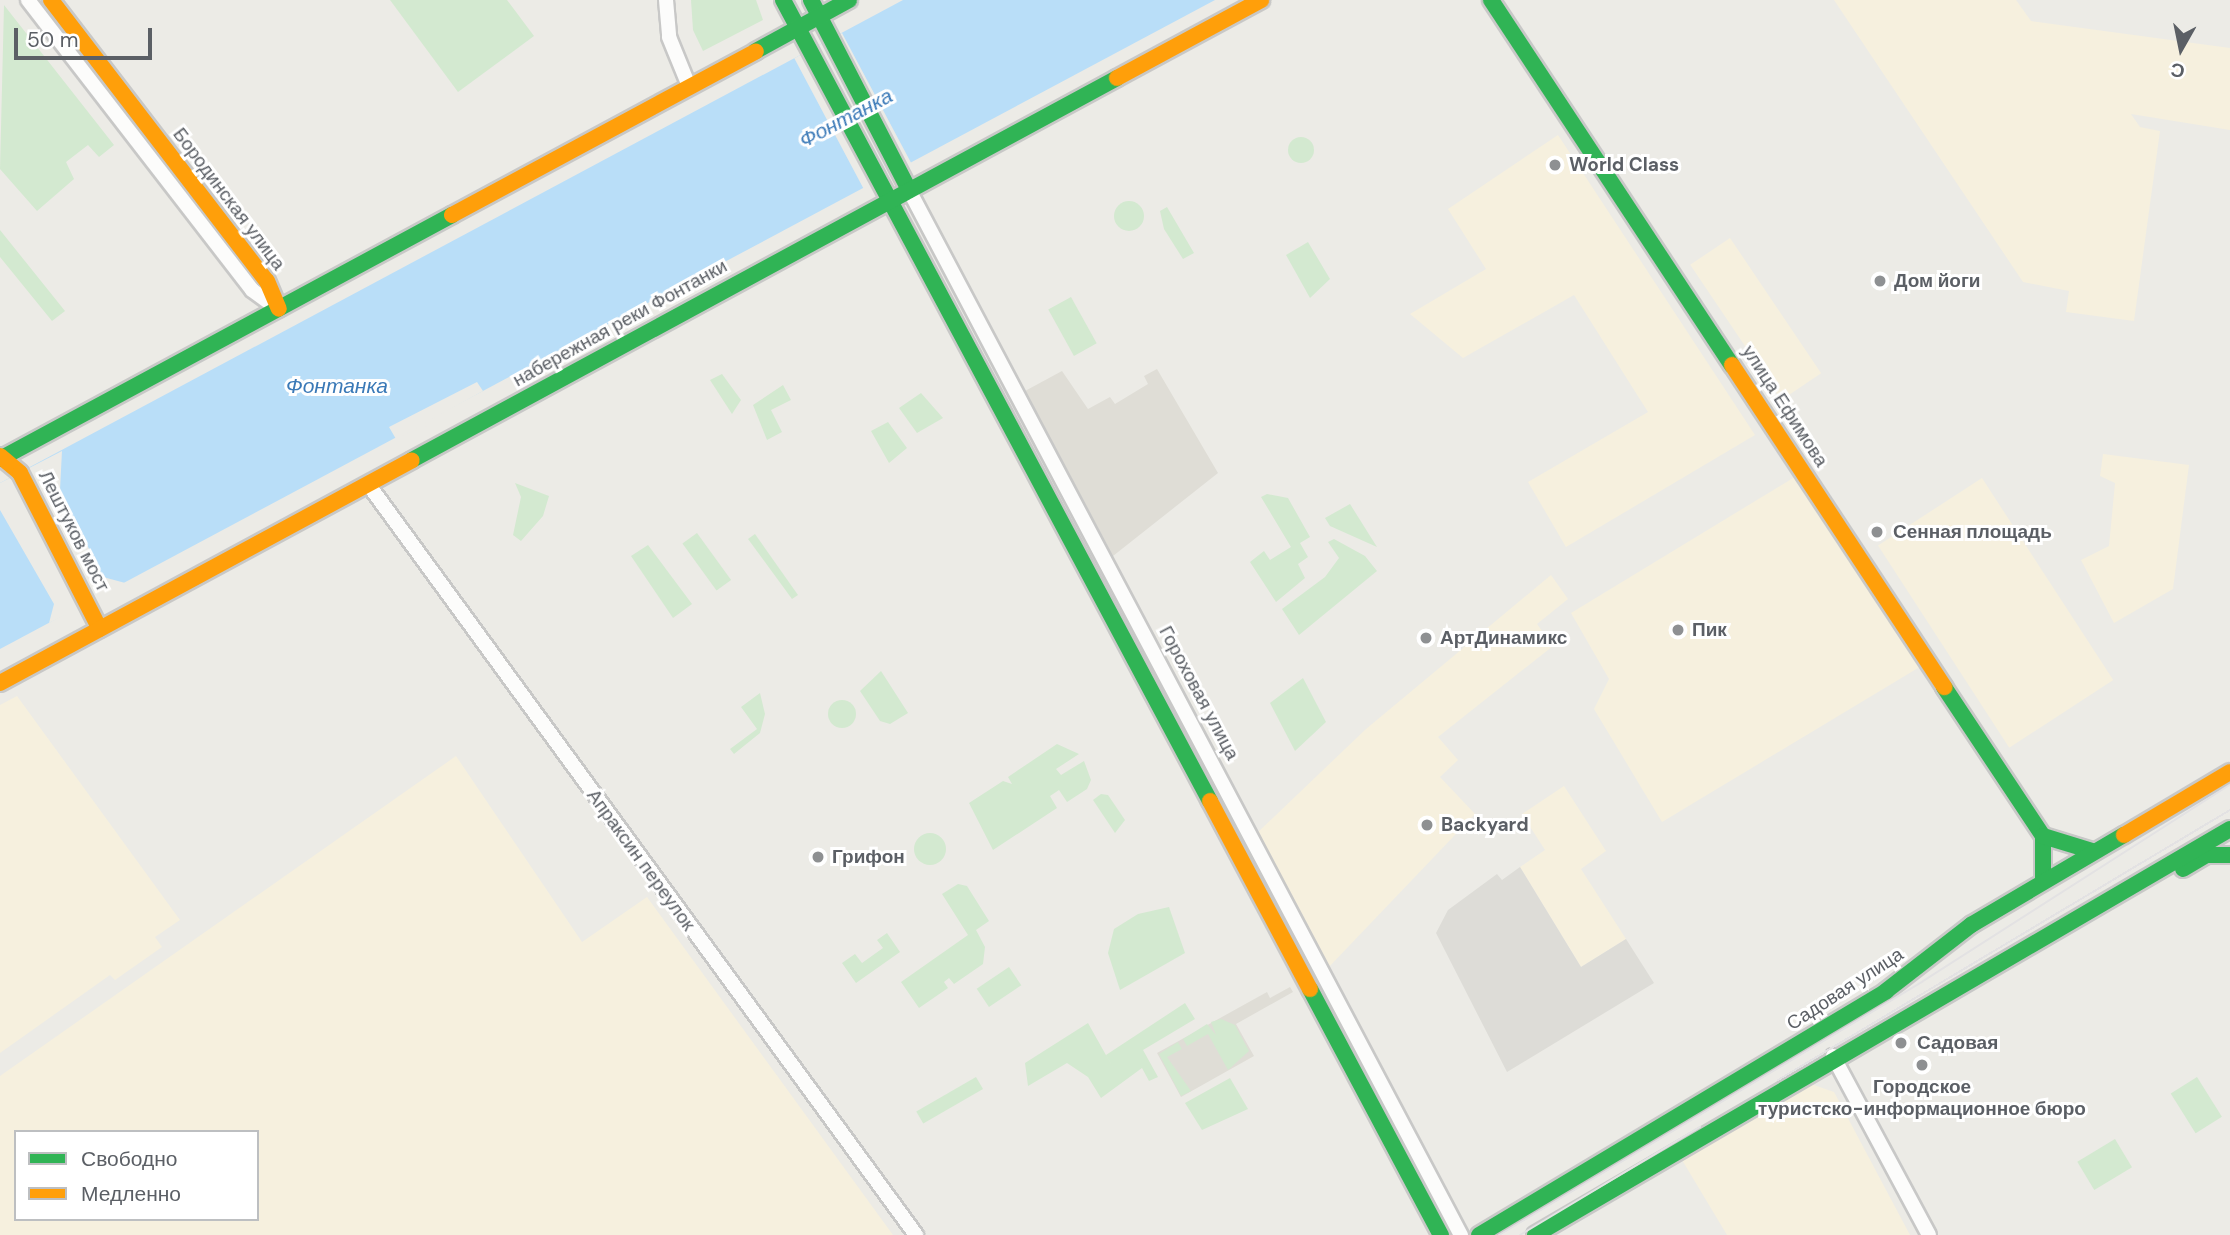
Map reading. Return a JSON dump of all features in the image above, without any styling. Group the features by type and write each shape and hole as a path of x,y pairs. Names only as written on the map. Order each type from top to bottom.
{"main road":[{"name":"Бородинская улица","path":"51,0 267,281 279,309"},
{"path":"783,0 798,27"},
{"path":"811,0 819,16"},
{"path":"1,458 849,0"},
{"name":"набережная реки Фонтанки","path":"0,683 1261,0"},
{"name":"улица Ефимова","path":"1491,0 2043,836"},
{"name":"Гороховая улица","path":"819,16 909,190"},
{"name":"Гороховая улица","path":"798,27 812,48 893,199 1441,1235"},
{"name":"Лештуков мост","path":"1,458 20,472 100,629"},
{"name":"Садовая улица","path":"1479,1235 1886,991 1971,925 2092,851 2230,772"},
{"path":"1535,1235 1935,996 1997,970 2230,829"},
{"path":"2043,881 2043,836 2070,849 2092,851"},
{"path":"2151,878 2173,875 2206,855 2230,855"}],"street":[{"name":"Бородинская улица","path":"28,0 252,290 279,309"},
{"path":"666,0 668,37 689,86"},
{"name":"Гороховая улица","path":"909,190 1461,1235"},
{"name":"Апраксин переулок","path":"368,484 916,1235"},
{"path":"1833,1056 1929,1235"}],"shaded area":[{"path":"1834,0 2016,0 2031,21 2230,48 2230,130 2131,114 2140,127 2160,131 2134,321 2066,312 2069,291 2023,282"},
{"path":"1558,135 1755,435 1566,547 1528,482 1648,412 1574,295 1463,358 1410,314 1486,269 1448,209"},
{"path":"1730,238 1821,373 1781,400 1690,265"},
{"path":"1157,369 1218,473 1113,556 1025,391 1062,371 1088,409 1110,397 1115,404 1148,384 1144,376"},
{"path":"2103,454 2189,465 2173,589 2114,623 2081,560 2109,546 2115,483 2100,476"},
{"path":"1798,475 1923,665 1662,822 1594,709 1609,679 1571,613"},
{"path":"1982,478 2113,680 2009,748 1878,546"},
{"path":"1551,575 1568,599 1537,624 1553,646 1438,737 1458,760 1440,777 1475,814 1327,969 1256,834 1366,729"},
{"path":"17,696 180,920 155,937 162,947 115,980 110,975 0,1053 0,705"},
{"path":"456,756 582,942 647,897 893,1235 0,1235 0,1076"},
{"path":"1564,786 1606,851 1581,869 1626,939 1581,967 1520,867 1545,850 1522,814"},
{"path":"1520,867 1581,967 1626,939 1654,983 1507,1072 1436,933 1448,910 1497,874 1502,880"},
{"path":"1290,987 1293,992 1236,1024 1254,1056 1181,1097 1157,1053 1267,992 1270,998"},
{"path":"1811,1084 1834,1092 1910,1235 1727,1235 1682,1160"}],"green space":[{"path":"390,0 507,0 534,36 458,92"},
{"path":"691,0 756,0 763,20 703,51 693,30"},
{"path":"4,5 114,145 99,157 88,145 66,162 74,179 37,211 0,169"},
{"path":"1301,137 1310,141 1314,150 1310,159 1301,163 1292,159 1288,150 1292,141"},
{"path":"1129,201 1140,205 1144,216 1140,227 1129,231 1118,227 1114,216 1118,205"},
{"path":"1167,207 1194,253 1183,259 1164,229 1160,211"},
{"path":"0,230 65,311 52,321 0,257"},
{"path":"1308,242 1330,279 1310,298 1286,255"},
{"path":"1071,297 1097,343 1074,356 1048,310"},
{"path":"722,374 741,400 732,414 710,380"},
{"path":"783,385 791,400 771,410 782,432 767,440 753,405"},
{"path":"921,393 943,418 917,433 899,408"},
{"path":"888,422 907,448 889,463 871,431"},
{"path":"515,483 549,496 543,516 521,541 513,535 521,497"},
{"path":"1267,494 1288,498 1310,537 1300,543 1308,557 1298,564 1305,578 1276,602 1250,562 1264,551 1270,560 1291,547 1261,497"},
{"path":"1350,504 1377,547 1330,526 1325,518"},
{"path":"697,533 731,580 717,591 682,544"},
{"path":"755,534 798,595 792,599 748,539"},
{"path":"1334,539 1365,556 1377,571 1299,635 1282,609 1325,577 1339,558 1328,542"},
{"path":"648,545 692,604 673,618 631,556"},
{"path":"881,671 908,713 890,724 880,721 860,691"},
{"path":"1303,678 1326,722 1295,751 1270,703"},
{"path":"760,693 765,714 760,733 734,754 730,749 757,729 741,707"},
{"path":"842,700 852,704 856,714 852,724 842,728 832,724 828,714 832,704"},
{"path":"1057,744 1079,754 1056,769 1061,775 1084,761 1091,780 1087,789 1067,802 1059,790 1050,796 1057,808 993,850 969,803 1003,781 1012,784 1008,777"},
{"path":"1101,794 1108,795 1125,820 1115,833 1093,800"},
{"path":"930,833 942,837 946,849 942,861 930,865 918,861 914,849 918,837"},
{"path":"958,884 967,886 989,921 976,930 985,947 983,964 954,984 949,978 944,982 948,988 919,1008 901,982 968,935 942,894"},
{"path":"1169,907 1185,953 1120,990 1108,953 1114,929 1138,914"},
{"path":"887,933 900,952 856,983 842,963 855,954 862,963 883,948 877,940"},
{"path":"1009,967 1021,985 989,1007 977,989"},
{"path":"1185,1003 1195,1019 1143,1050 1158,1077 1149,1081 1142,1068 1101,1098 1088,1077 1067,1063 1028,1086 1025,1063 1088,1023 1116,1073 1106,1055"},
{"path":"1221,1019 1235,1025 1249,1051 1228,1070 1208,1034 1187,1046 1183,1039 1207,1024 1216,1035 1211,1022"},
{"path":"1178,1042 1182,1049 1167,1057 1191,1091 1181,1096 1159,1054"},
{"path":"976,1077 983,1089 923,1124 916,1112"},
{"path":"2197,1077 2222,1117 2196,1133 2171,1093"},
{"path":"1230,1078 1248,1109 1202,1130 1185,1103"},
{"path":"2115,1139 2132,1167 2094,1190 2077,1162"}],"water":[{"name":"Фонтанка","path":"903,0 1215,0 0,649 0,483"}],"pier":[{"path":"842,33 912,165 864,190 794,58"},
{"path":"477,382 483,391 402,436 441,420 396,439 389,427"},
{"path":"62,451 60,490 103,577 129,584 49,623 54,604 0,510 0,483"}],"tram line":[{"path":"1499,1235 1923,981 2230,785"},
{"path":"1778,1080 2230,810"},
{"path":"1520,1235 1700,1127"}],"traffic: fast":[{"path":"783,0 1210,801"},
{"path":"811,0 909,190"},
{"path":"756,51 849,0"},
{"path":"1491,0 1732,365"},
{"path":"412,460 1117,78"},
{"path":"0,459 452,215"},
{"path":"1944,687 2043,836 2043,881"},
{"path":"1535,1235 2230,829"},
{"path":"1479,1235 1886,991 1971,925 2124,835"},
{"path":"2043,836 2092,851"},
{"path":"2183,869 2206,855 2230,855"},
{"path":"1310,989 1441,1235"}],"traffic: slow":[{"path":"51,0 267,281 279,309"},
{"path":"1117,78 1261,0"},
{"path":"452,215 756,51"},
{"path":"1732,365 1944,687"},
{"path":"0,456 20,473 100,629"},
{"path":"0,683 412,460"},
{"path":"2124,835 2230,772"},
{"path":"1210,801 1310,989"}],"place":[{"name":"World Class","path":"1555,165"},
{"name":"Дом йоги","path":"1880,281"},
{"name":"Сенная площадь","path":"1877,532"},
{"name":"Пик","path":"1678,630"},
{"name":"АртДинамикс","path":"1426,638"},
{"name":"Backyard","path":"1427,825"},
{"name":"Грифон","path":"818,857"},
{"name":"Садовая","path":"1901,1043"},
{"name":"Городское туристско-информационное бюро","path":"1922,1065"}]}
